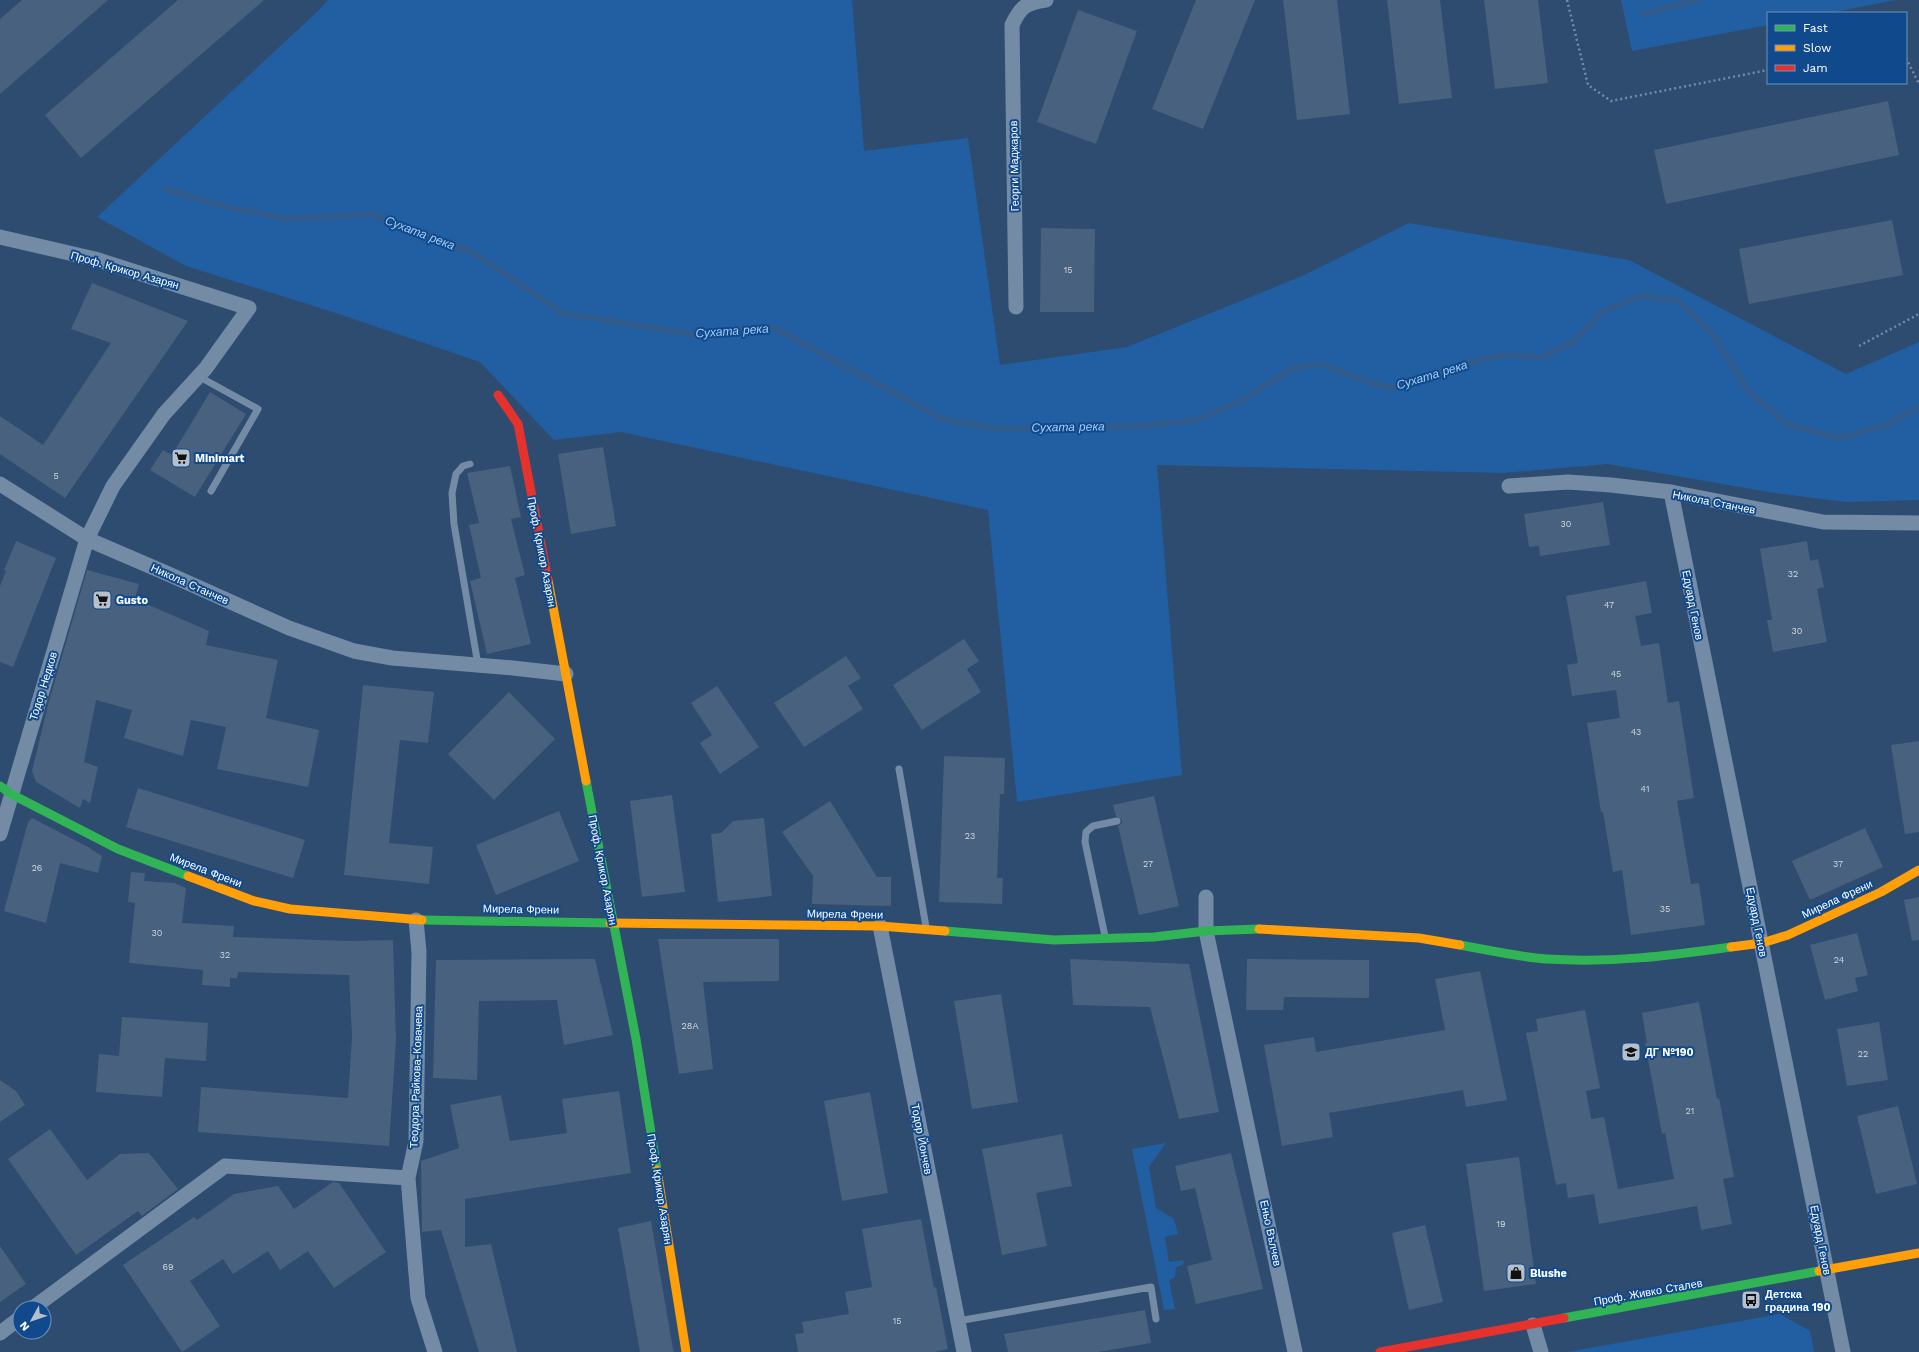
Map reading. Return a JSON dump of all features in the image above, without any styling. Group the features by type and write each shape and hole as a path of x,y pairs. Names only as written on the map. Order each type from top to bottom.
{"street":[{"path":"1029,1 1046,0"},
{"name":"Георги Маджаров","path":"1016,307 1012,25 1019,11 1029,1"},
{"name":"Проф. Крикор Азарян","path":"0,237 95,259 249,308"},
{"name":"Тодор Недков","path":"0,834 5,790 87,539 113,486 164,414 198,376 249,308"},
{"name":"Проф. Крикор Азарян","path":"498,395 518,424 636,1039 686,1352"},
{"name":"Никола Станчев","path":"1509,486 1568,482 1671,492 1823,522 1919,523"},
{"name":"Никола Станчев","path":"0,484 87,539 289,628 354,652 392,658 566,674"},
{"name":"Едуард Генов","path":"1671,492 1843,1352"},
{"name":"Мирела Френи","path":"5,790 118,849 254,902 290,909 416,920 880,926 1054,940 1154,937 1247,928 1420,938 1544,959 1606,961 1652,958 1762,943 1788,935 1881,892 1919,870"},
{"name":"Еньо Вълчев","path":"1206,897 1206,931 1296,1352"},
{"name":"Теодора Райкова-Ковачева","path":"416,920 419,952 416,1141 408,1178 418,1298 435,1352"},
{"name":"Тодор Йончев","path":"880,926 964,1352"},
{"path":"44,1300 224,1166 408,1178"},
{"name":"Проф. Живко Сталев","path":"1380,1352 1828,1271 1919,1253"},
{"path":"0,1333 12,1324"},
{"path":"1533,1325 1541,1352"}],"lane":[{"path":"198,376 258,410 211,491"},
{"path":"470,464 463,466 456,474 452,492 454,524 478,665"},
{"path":"899,769 927,930"},
{"path":"1106,938 1085,842 1086,832 1093,826 1117,821"},
{"path":"958,1321 1151,1287 1156,1319"}],"path":[{"path":"1567,0 1588,85 1610,100 1767,70"},
{"path":"1907,60 1919,84"},
{"path":"1859,346 1919,314"}],"shaded area":[{"path":"328,0 852,0 864,151 968,138 1000,365 1127,347 1302,276 1409,223 1629,260 1846,374 1919,342 1919,500 1846,502 1774,493 1608,464 1504,473 1157,465 1182,775 1017,802 988,510 621,432 554,440 480,362 339,314 186,266 97,217"},
{"path":"1621,0 1896,0 1834,12 1767,12 1767,25 1632,51"},
{"path":"1166,1143 1149,1167 1156,1208 1174,1219 1178,1234 1165,1237 1169,1262 1183,1260 1184,1264 1176,1267 1175,1277 1169,1280 1175,1309 1164,1310 1132,1149"},
{"path":"1780,1314 1810,1331 1814,1352 1567,1352"}],"building":[{"path":"22,0 108,0 0,94 0,19"},
{"path":"178,0 264,0 81,158 45,115"},
{"path":"1196,0 1255,0 1203,129 1152,109"},
{"path":"1283,0 1337,0 1350,114 1297,120"},
{"path":"1387,0 1440,0 1452,98 1399,104"},
{"path":"1484,0 1538,0 1548,83 1495,89"},
{"path":"1078,10 1137,31 1096,144 1037,122"},
{"path":"1888,101 1899,155 1666,204 1654,150"},
{"path":"1892,220 1903,275 1749,304 1739,249"},
{"path":"1041,228 1095,229 1094,312 1040,312"},
{"path":"92,283 188,321 65,498 0,454 0,416 43,445 111,343 71,329"},
{"path":"210,392 246,414 195,497 150,470 163,450 172,455"},
{"path":"603,447 616,526 571,534 558,454"},
{"path":"510,466 521,517 511,519 525,575 515,578 531,644 487,654 470,581 481,578 469,525 479,523 467,473"},
{"path":"1603,502 1610,545 1540,556 1539,546 1529,547 1524,514"},
{"path":"16,541 56,558 13,667 0,662 0,586 6,571 4,570"},
{"path":"1807,541 1810,561 1818,559 1824,587 1817,589 1827,642 1773,652 1767,620 1772,620 1760,549"},
{"path":"87,570 139,584 135,599 209,631 206,645 278,660 266,718 319,730 308,787 217,769 226,727 191,720 183,756 124,738 132,710 96,700 84,762 98,767 90,803 83,799 80,808 36,782 32,771 49,701"},
{"path":"1646,581 1652,613 1635,616 1641,646 1659,643 1668,703 1679,701 1694,798 1677,801 1691,884 1699,883 1705,925 1631,935 1622,870 1613,872 1603,812 1601,812 1587,723 1620,718 1616,690 1572,696 1567,665 1578,663 1566,596"},
{"path":"964,639 979,661 967,669 981,692 922,730 893,685"},
{"path":"846,656 861,678 848,686 863,709 804,747 774,703"},
{"path":"363,685 434,692 428,743 400,740 389,843 433,847 429,884 344,875"},
{"path":"717,686 759,747 720,774 700,743 712,735 691,703"},
{"path":"509,692 555,739 494,800 448,754"},
{"path":"1919,741 1919,832 1905,834 1891,745"},
{"path":"944,756 1005,758 1004,794 1000,794 997,878 1003,878 1002,904 939,902"},
{"path":"138,788 305,840 293,878 126,827"},
{"path":"672,795 685,892 642,897 630,801"},
{"path":"1154,796 1179,906 1139,915 1118,826 1122,823 1122,820 1116,816 1113,805"},
{"path":"830,801 877,877 891,877 891,906 812,904 813,876 782,832"},
{"path":"559,811 579,861 496,895 476,845"},
{"path":"32,818 88,847 102,856 98,873 60,863 46,923 4,911 28,822"},
{"path":"764,818 772,896 718,902 711,834 721,833 733,821"},
{"path":"1865,828 1883,867 1810,900 1792,861"},
{"path":"131,872 145,873 144,881 174,883 186,888 182,923 234,926 233,937 348,941 393,940 396,1040 389,1146 198,1132 201,1087 348,1098 352,1037 349,975 238,972 237,978 230,978 230,987 202,985 203,970 129,963 135,903 128,902"},
{"path":"1919,897 1919,940 1912,941 1904,900"},
{"path":"1857,933 1868,975 1855,978 1858,991 1825,1000 1810,945"},
{"path":"658,939 779,939 779,981 703,982 713,1069 679,1074"},
{"path":"595,959 613,1035 564,1045 557,1000 479,1001 477,1080 433,1078 436,960"},
{"path":"1070,959 1189,964 1219,1112 1179,1119 1150,1007 1073,1005"},
{"path":"1247,959 1369,960 1369,998 1284,997 1283,1010 1246,1010"},
{"path":"1480,971 1507,1100 1466,1107 1463,1090 1329,1113 1333,1137 1282,1146 1264,1045 1314,1037 1316,1052 1445,1030 1435,979"},
{"path":"1001,994 1018,1102 972,1109 954,1001"},
{"path":"1699,1002 1717,1099 1719,1098 1734,1177 1723,1179 1732,1224 1701,1230 1697,1206 1599,1224 1594,1194 1568,1198 1566,1183 1556,1185 1526,1033 1538,1031 1536,1019 1585,1010 1600,1088 1586,1091 1591,1119 1604,1117 1618,1189 1674,1179 1665,1133 1662,1134 1645,1043 1647,1043 1642,1013"},
{"path":"122,1017 208,1023 206,1061 165,1058 162,1097 96,1092 99,1054 119,1056"},
{"path":"1879,1022 1888,1080 1847,1086 1837,1029"},
{"path":"0,1080 16,1091 25,1105 0,1122"},
{"path":"619,1091 631,1173 465,1199 465,1247 491,1244 517,1352 479,1352 441,1230 422,1232 421,1161 459,1148 450,1105 501,1095 510,1141 567,1133 562,1099"},
{"path":"870,1092 888,1193 842,1201 824,1101"},
{"path":"1898,1106 1917,1184 1876,1194 1857,1116"},
{"path":"50,1129 87,1180 120,1154 149,1153 178,1189 142,1216 138,1211 76,1255 8,1159"},
{"path":"1062,1134 1072,1186 1036,1193 1047,1246 1002,1255 982,1149"},
{"path":"1231,1153 1263,1289 1196,1304 1187,1266 1212,1260 1195,1188 1181,1191 1175,1166"},
{"path":"1519,1157 1536,1284 1484,1291 1466,1164"},
{"path":"333,1182 339,1183 386,1252 334,1288 308,1251 280,1270 268,1251 233,1274 223,1259 190,1281 220,1326 182,1352 123,1265 194,1217 197,1220 234,1194 278,1186 294,1209"},
{"path":"921,1219 934,1288 936,1287 948,1349 935,1352 798,1352 795,1334 804,1333 802,1322 849,1314 845,1292 872,1287 862,1229"},
{"path":"651,1221 674,1352 640,1352 618,1228"},
{"path":"1425,1225 1443,1302 1409,1310 1392,1233"},
{"path":"0,1246 26,1284 0,1302"},
{"path":"1145,1310 1151,1343 1098,1352 1008,1352 1004,1334"}],"waterway":[{"path":"1644,14 1697,0"},
{"name":"Сухата река","path":"165,189 226,207 287,219 372,214 474,253 562,313 690,334 773,327 942,419 1000,429 1142,426 1197,420 1245,399 1268,383 1295,368 1321,364 1373,384 1391,388 1411,384 1456,366 1502,355 1541,357 1572,343 1602,312 1640,296 1678,301 1712,334 1749,392 1786,424 1839,438 1887,425 1919,407"}],"traffic: fast":[{"path":"586,781 636,1039 657,1170"},
{"path":"0,786 11,794 118,849 188,876"},
{"path":"422,920 610,923"},
{"path":"945,931 1054,940 1154,937 1206,931 1259,929"},
{"path":"1460,945 1525,957 1571,960 1639,958 1731,947"},
{"path":"1564,1318 1819,1271"}],"traffic: slow":[{"path":"548,580 586,781"},
{"path":"1731,947 1762,943 1788,935 1881,892 1919,870"},
{"path":"188,876 254,901 290,909 422,920"},
{"path":"610,923 880,926 945,931"},
{"path":"1259,929 1419,938 1460,945"},
{"path":"657,1170 686,1352"},
{"path":"1819,1271 1919,1253"}],"traffic: jam":[{"path":"498,395 518,424 548,580"},
{"path":"1380,1352 1564,1318"}],"place":[{"name":"Minimart","path":"181,458"},
{"name":"Gusto","path":"102,600"},
{"name":"ДГ №190","path":"1631,1052"},
{"name":"Blushe","path":"1516,1273"},
{"name":"Детска градина 190","path":"1751,1300"}]}
